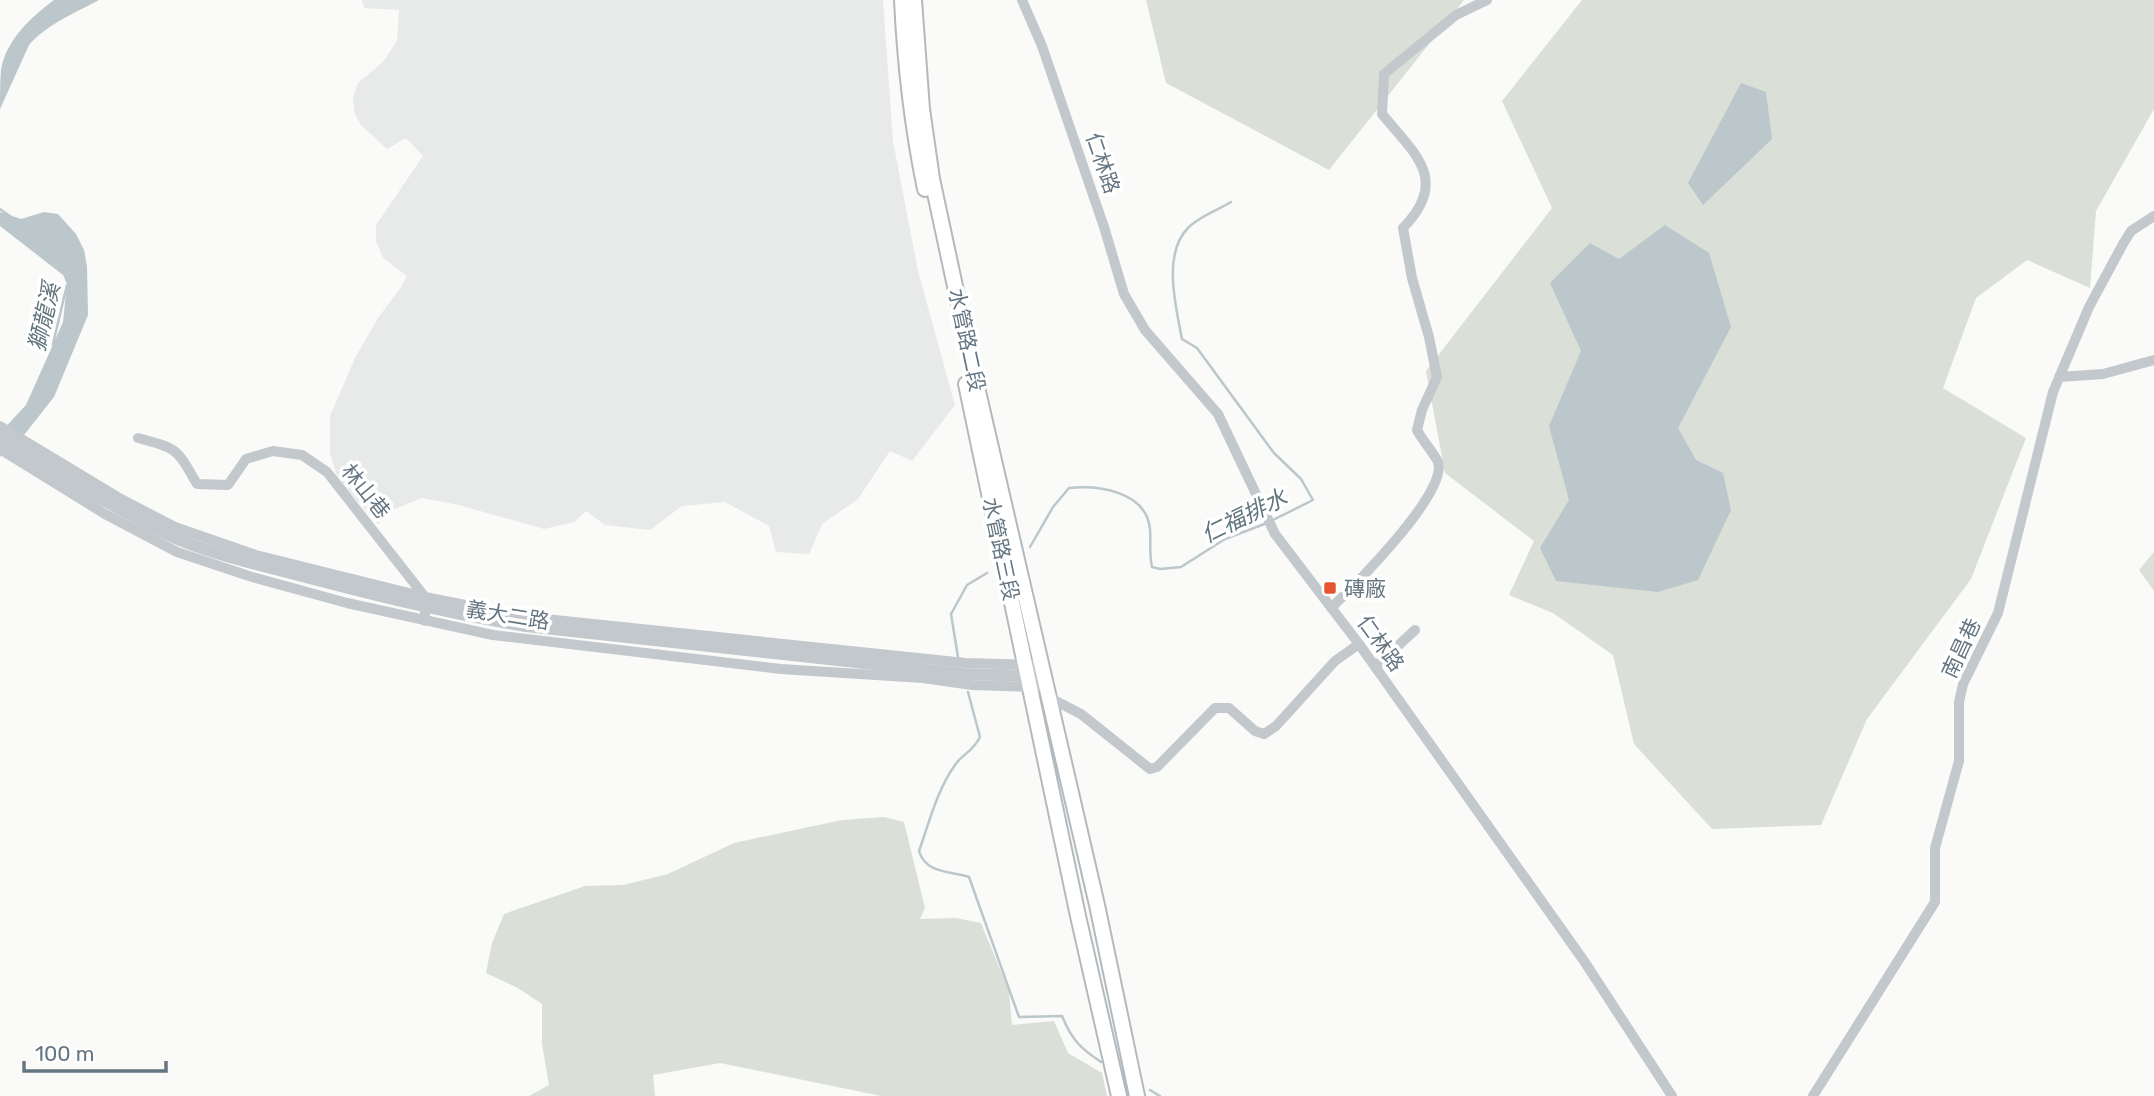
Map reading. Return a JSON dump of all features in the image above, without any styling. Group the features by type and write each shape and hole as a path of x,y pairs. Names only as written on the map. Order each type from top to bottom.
{"main road":[{"name":"水管路三段","path":"902,0 907,89 913,132 1078,916 1119,1096"},
{"name":"水管路二段","path":"914,0 922,109 932,179 1044,681"},
{"path":"1044,681 1097,905 1137,1096"}],"street":[{"name":"仁林路","path":"1022,0 1042,46 1124,293 1144,330 1218,414 1275,534 1375,667 1584,961 1672,1096"},
{"path":"1331,608 1380,560 1417,512 1438,477 1438,463 1417,429 1422,410 1437,377 1412,278 1404,228 1418,213 1426,183 1423,164 1382,114 1384,74 1456,15 1487,0"},
{"name":"南昌巷","path":"1813,1096 1936,902 1935,848 1959,761 1959,702 1963,684 1998,613 2053,392 2089,307 2123,244 2131,231 2154,216"},
{"path":"2059,377 2103,374 2154,360"},
{"name":"義大二路","path":"0,426 177,552 252,577 347,603 493,635 781,669 923,678 972,685 1027,676"},
{"name":"義大二路","path":"0,438 108,504"},
{"name":"林山巷","path":"138,438 168,446 183,457 197,484 228,485 246,459 263,453 284,451 302,455 327,472 425,601"},
{"name":"義大二路","path":"0,449 173,537 254,563 526,626 965,674 1027,676 1044,681"},
{"path":"425,601 425,621"},
{"path":"1375,667 1415,630"},
{"path":"1044,681 1150,769 1157,767 1215,708 1229,708 1255,731 1264,734 1276,726 1335,660 1359,645"}],"shaded area":[{"path":"54,0 99,0 53,25 29,45 0,109 1,70 8,49 28,22"},
{"path":"362,0 883,0 893,141 918,271 955,405 912,461 890,451 858,499 822,524 809,554 776,552 769,526 725,502 682,506 650,530 605,525 586,511 574,522 544,529 459,505 422,498 392,510 378,524 338,480 330,453 330,416 355,358 407,276 383,258 376,241 376,225 423,156 406,138 387,149 361,125 355,115 353,98 358,83 383,62 397,41 399,10 364,8"},
{"path":"1146,0 1464,0 1329,170 1166,83"},
{"path":"1582,0 2154,0 2154,109 2096,211 2090,288 2027,260 1976,298 1943,388 2026,438 1971,579 1867,719 1821,825 1712,829 1634,744 1613,655 1553,613 1509,595 1534,541 1445,473 1426,371 1552,208 1502,101"},
{"path":"1741,83 1766,92 1772,139 1703,205 1688,183"},
{"name":"獅龍溪","path":"0,212 21,219 44,212 58,214 76,234 84,250 87,266 88,315 54,397 24,435 0,457 0,433 26,405 63,322 67,284 63,275 0,226"},
{"path":"1665,225 1709,253 1731,327 1678,428 1696,460 1723,473 1731,510 1698,580 1658,592 1556,581 1540,548 1569,500 1549,426 1581,351 1550,283 1590,243 1619,259"},
{"path":"2154,552 2154,591 2139,570"},
{"path":"884,817 904,822 925,908 920,919 956,918 981,923 1009,991 1012,1025 1054,1021 1068,1053 1102,1073 1107,1096 881,1096 720,1063 653,1075 655,1096 529,1096 549,1085 542,1044 542,1004 518,988 486,973 492,943 504,914 585,886 623,885 668,874 734,843 842,820"}],"waterway":[{"name":"仁福排水","path":"1231,202 1197,220 1180,239 1173,266 1174,297 1182,339 1197,348 1274,453 1301,479 1313,500 1273,520"},
{"name":"獅龍溪","path":"0,209 11,217"},
{"name":"獅龍溪","path":"53,344 67,285"},
{"name":"仁福排水","path":"1030,547 1053,507 1069,488 1093,488 1119,493 1140,506 1147,516 1150,529 1152,567 1160,569 1181,567 1225,539 1267,523"},
{"name":"仁福排水","path":"958,657 951,614 967,585 987,573"},
{"name":"仁福排水","path":"968,692 980,737 958,761 943,785 919,851 922,858 933,868 969,877 1019,1017 1062,1016 1077,1043 1101,1062"},
{"name":"仁福排水","path":"1150,1090 1160,1096"}],"place":[{"name":"磚廠","path":"1330,588"}]}
